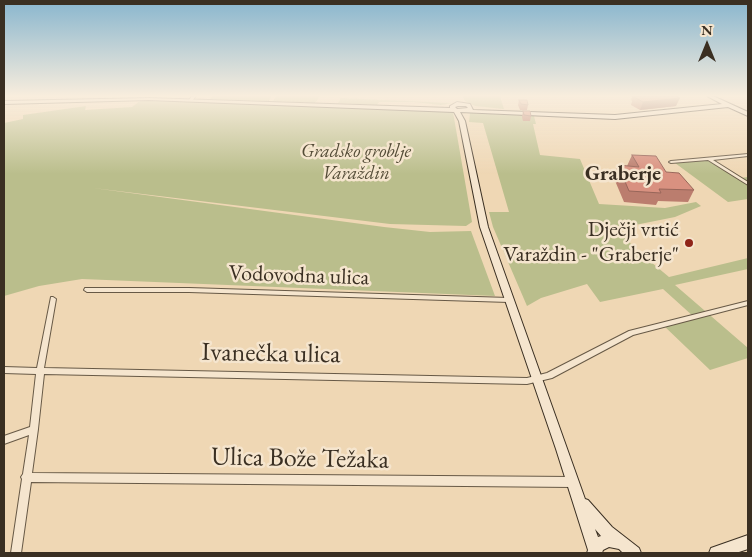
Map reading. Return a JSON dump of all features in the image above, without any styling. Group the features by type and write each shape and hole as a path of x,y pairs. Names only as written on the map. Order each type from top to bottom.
{"main road":[{"path":"462,122 482,222 579,498 594,551"},
{"path":"579,498 607,532 630,549"},
{"path":"594,551 602,542 608,540 630,549"},
{"path":"716,553 748,542"}],"street":[{"path":"671,162 748,156"},
{"path":"709,159 748,184"},
{"name":"Vodovodna ulica","path":"87,290 180,290 509,300"},
{"path":"16,553 34,429 40,371 52,299"},
{"path":"537,380 549,376 631,333 748,302"},
{"name":"Ivanečka ulica","path":"4,370 537,380"},
{"path":"4,440 34,429"},
{"name":"Ulica Bože Težaka","path":"26,477 573,482"}],"green space":[{"name":"Gradsko groblje Varaždin","path":"455,122 472,222 466,226 390,224 93,188 384,227 430,232 471,231 495,296 82,279 39,286 4,296 4,123"},
{"path":"469,122 535,122 536,124 533,124 540,155 580,159 599,204 665,208 696,202 701,206 675,217 620,228 633,247 669,277 748,258 748,269 675,285 748,348 748,358 710,370 663,325 694,317 663,289 600,302 587,284 541,298 527,306 493,227 489,212 509,212 483,123"},
{"path":"712,159 740,178 748,177 748,199 728,202 675,163"}],"building":[{"path":"632,155 656,156 666,172 679,173 694,190 659,189 661,193 629,191 618,165 639,167"}],"place":[{"name":"Dječji vrtić Varaždin - \"Graberje\"","path":"689,243"}],"district":[{"name":"Graberje","path":"623,174"}]}
